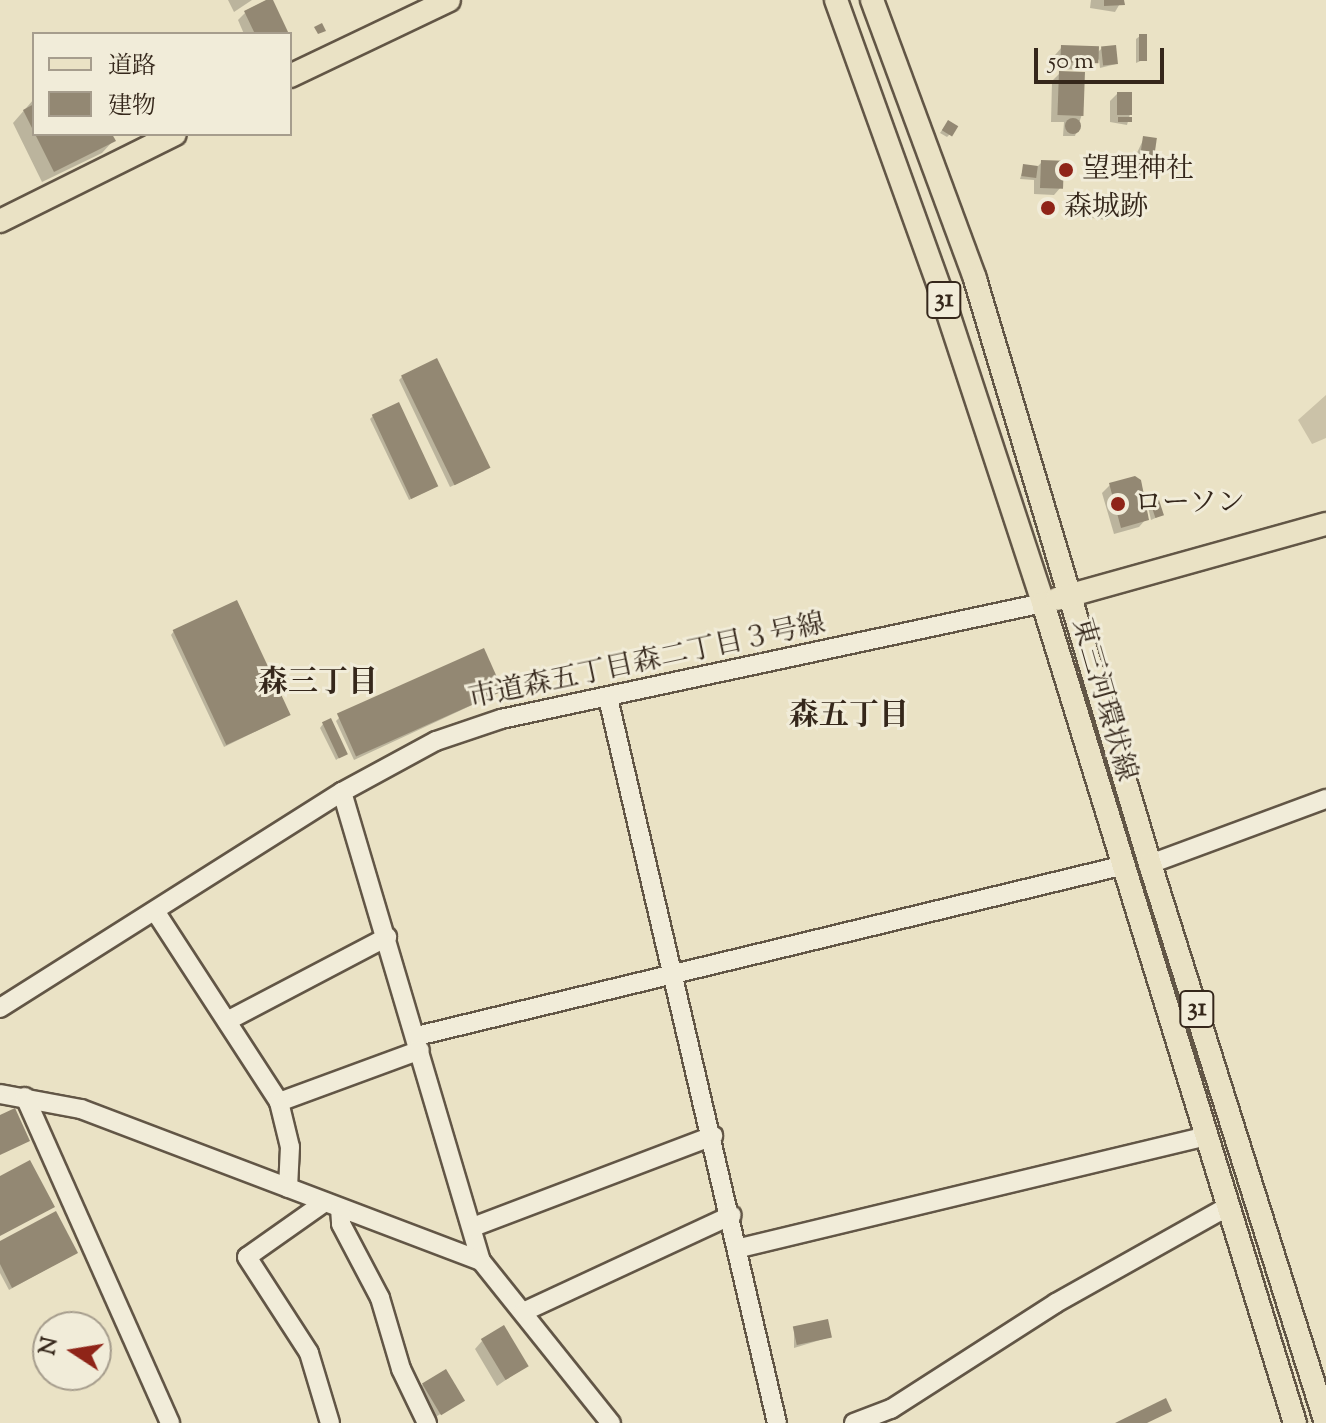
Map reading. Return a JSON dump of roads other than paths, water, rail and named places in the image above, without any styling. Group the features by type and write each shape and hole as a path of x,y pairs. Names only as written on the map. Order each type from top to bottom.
{"main road":[{"path":"292,75 449,0"},
{"name":"東三河環状線","path":"836,0 940,289 1043,603 1204,1137 1295,1423"},
{"name":"東三河環状線","path":"872,0 975,279 1150,864 1326,1423"},
{"path":"0,221 171,136"},
{"path":"1043,603 1326,524"}],"street":[{"name":"市道森五丁目森二丁目３号線","path":"0,1008 342,792 461,731 1043,603"},
{"path":"608,698 740,1248 777,1423"},
{"path":"342,792 481,1261 611,1423"},
{"path":"1150,864 1326,799"},
{"path":"279,1102 418,1043 674,972 1121,866"},
{"path":"155,911 279,1102 290,1147 288,1188"},
{"path":"227,1021 387,937"},
{"path":"0,1094 81,1109 481,1261"},
{"path":"25,1097 170,1423"},
{"path":"473,1227 713,1136"},
{"path":"740,1248 1204,1137"},
{"path":"330,1423 309,1353 247,1257 333,1205"},
{"path":"333,1205 380,1298 401,1369 427,1423"},
{"path":"854,1423 891,1409 1056,1303 1227,1207"},
{"path":"523,1312 732,1215"}],"place":[{"name":"望理神社","path":"1066,170"},
{"name":"森城跡","path":"1048,208"},
{"name":"ローソン","path":"1118,504"}],"district":[{"name":"森三丁目","path":"318,684"},
{"name":"森五丁目","path":"849,717"}]}
